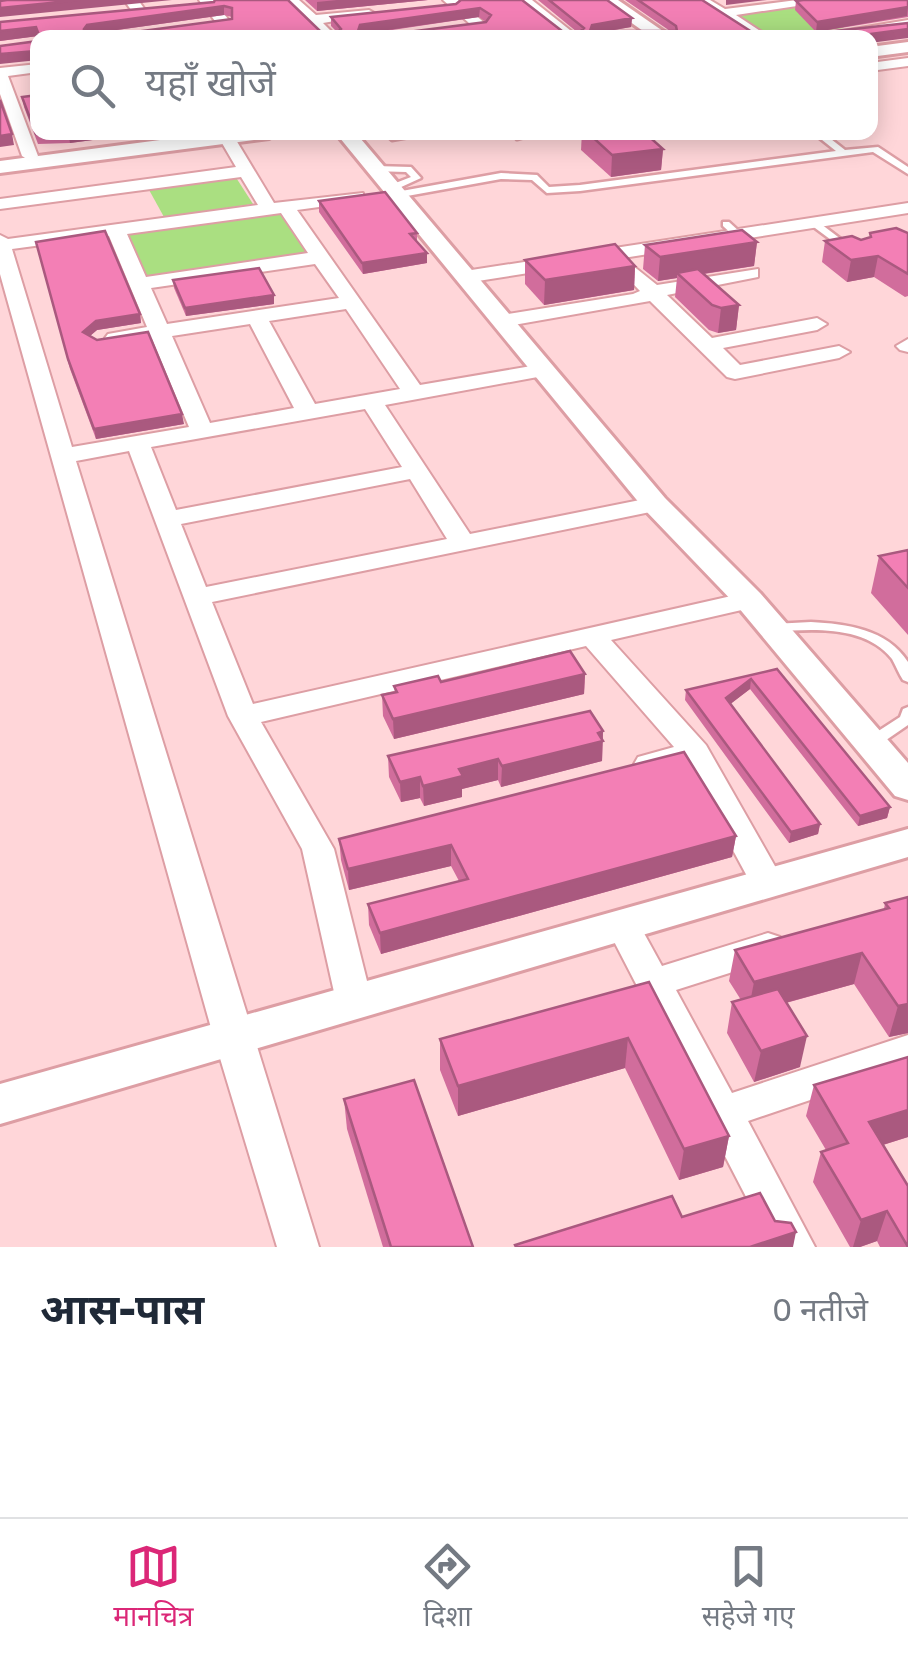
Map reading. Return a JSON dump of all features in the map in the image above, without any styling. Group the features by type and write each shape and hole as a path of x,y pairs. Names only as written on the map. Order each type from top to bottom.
{"street":[{"path":"292,0 323,30"},
{"path":"311,20 382,12 368,0"},
{"path":"524,0 563,30"},
{"path":"608,0 654,30"},
{"path":"701,0 751,30"},
{"path":"722,12 830,0"},
{"path":"202,3 225,30"},
{"path":"448,4 480,30"},
{"path":"119,13 135,5 156,9"},
{"path":"865,30 908,24"},
{"path":"878,54 908,51"},
{"path":"878,66 908,62"},
{"path":"30,69 0,73 19,103 30,132 30,156"},
{"path":"0,163 30,156 178,140"},
{"path":"0,163 184,140"},
{"path":"227,140 246,171 322,257 414,393"},
{"path":"352,140 656,504 749,600 908,787"},
{"path":"246,171 145,205 116,230 1,243 232,1035 298,1247"},
{"path":"0,204 278,208 389,186"},
{"path":"622,260 732,230 905,211"},
{"path":"116,230 203,432"},
{"path":"466,278 724,252"},
{"path":"137,284 322,257"},
{"path":"622,260 735,372 839,352"},
{"path":"502,320 638,299 653,292 710,289 752,273"},
{"path":"98,340 351,302"},
{"path":"255,314 308,412"},
{"path":"708,345 752,329 817,324"},
{"path":"64,456 543,370"},
{"path":"370,401 463,544"},
{"path":"137,442 243,716 318,849 354,1000"},
{"path":"167,519 416,472"},
{"path":"198,597 656,504"},
{"path":"243,716 749,600"},
{"path":"591,635 696,752 766,882"},
{"path":"620,772 696,752"},
{"path":"318,849 356,840"},
{"path":"0,1104 908,843"},
{"path":"622,924 794,1247"},
{"path":"654,983 799,938"},
{"path":"723,1113 908,1051"}],"lane":[{"path":"827,140 843,152"},
{"path":"389,186 501,176 534,177 546,190 580,188 875,148 908,171"},
{"path":"814,223 859,256"},
{"path":"773,628 808,624 844,627 886,645 904,665 908,677"},
{"path":"871,743 905,719"}],"green space":[{"path":"802,7 844,28 759,30 732,15"},
{"path":"235,176 253,204 164,217 148,188"},
{"path":"282,211 309,254 147,277 128,234"}],"building":[{"path":"80,0 0,8 0,1"},
{"path":"215,0 288,0 319,30 150,30 232,19 232,8 224,6 87,25 85,30 36,27 0,31 0,22"},
{"path":"461,0 522,0 561,30 424,30 486,22 491,15 480,8 360,25 358,30 340,30 331,17 456,4"},
{"path":"549,0 607,0 632,18 592,25 590,30 582,30"},
{"path":"638,0 702,0 749,30 677,30"},
{"path":"908,0 908,7 817,22 796,1"},
{"path":"908,23 908,29 878,33 878,30 844,30"},
{"path":"30,42 30,52 0,54 0,46"},
{"path":"30,96 30,118 22,97"},
{"path":"0,100 12,134 0,136"},
{"path":"596,140 653,140 663,149 612,155"},
{"path":"385,192 417,233 410,234 427,253 362,263 319,201"},
{"path":"896,228 908,233 908,274 878,256 851,260 825,241 852,236 861,240 871,237 870,233"},
{"path":"742,230 757,242 660,257 645,245"},
{"path":"105,231 140,314 96,321 83,332 97,340 148,332 182,414 94,429 68,359 36,242"},
{"path":"615,244 635,266 545,280 525,260"},
{"path":"259,268 274,295 185,308 173,280"},
{"path":"698,269 739,305 712,305 677,273"},
{"path":"908,550 908,588 879,556"},
{"path":"570,651 585,674 393,719 382,695 397,692 394,686 438,676 441,682"},
{"path":"777,669 890,807 860,816 751,679 726,698 820,824 791,832 686,690"},
{"path":"590,711 603,731 598,733 603,741 502,766 498,759 459,769 463,776 423,786 420,777 400,782 388,756"},
{"path":"684,752 736,836 380,933 368,904 468,879 451,845 348,869 339,839"},
{"path":"908,897 908,1004 898,1006 862,953 754,982 735,950 889,908 885,903"},
{"path":"649,982 729,1136 684,1149 628,1038 458,1086 440,1039"},
{"path":"778,989 807,1036 761,1051 732,1002"},
{"path":"908,1057 908,1110 869,1122 908,1186 908,1247 887,1211 861,1220 821,1152 848,1143 814,1085"},
{"path":"414,1080 473,1247 391,1247 344,1099"},
{"path":"760,1193 775,1221 791,1223 796,1232 750,1247 515,1245 672,1196 682,1217"}]}
